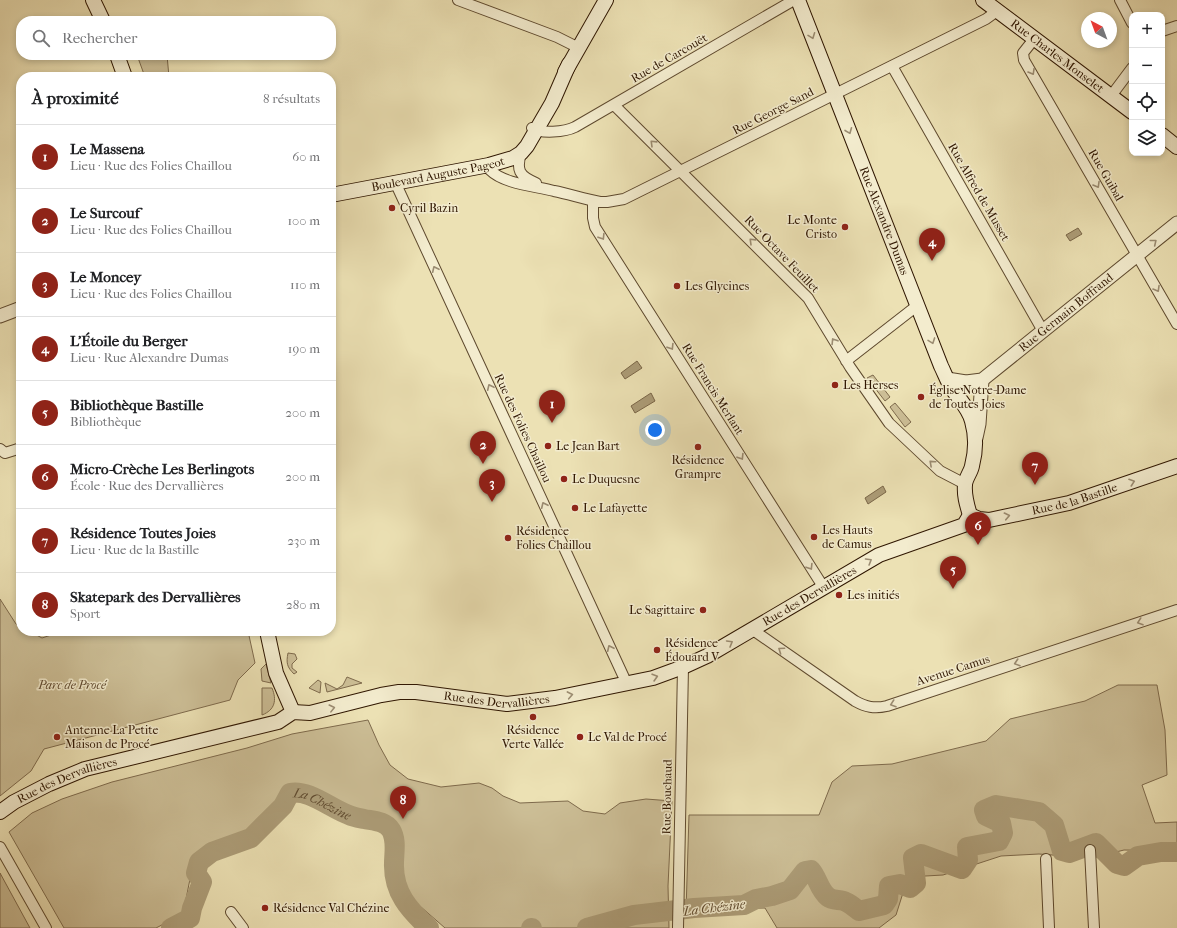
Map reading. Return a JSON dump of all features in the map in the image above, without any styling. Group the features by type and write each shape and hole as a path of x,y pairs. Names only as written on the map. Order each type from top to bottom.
{"main road":[{"path":"94,0 101,16"},
{"path":"517,158 534,131 541,115 569,64 606,0"},
{"name":"Rue Alexandre Dumas","path":"798,0 947,379 972,420 976,438 972,467 965,484 965,498 970,515"},
{"name":"Rue Charles Monselet","path":"983,0 1129,110"},
{"path":"119,60 123,72"},
{"path":"1165,137 1177,147"},
{"name":"Boulevard Auguste Pageot","path":"336,194 489,165 517,158"},
{"name":"Rue de la Bastille","path":"970,515 979,519 989,520 1069,502 1177,466"},
{"name":"Rue des Dervallières","path":"0,812 14,802 48,784 85,769 278,722 293,712 310,713 381,695 399,692 416,692 507,704 556,698 627,684 661,675 703,658 879,555 964,526 970,515"},
{"path":"268,636 276,673 293,712"}],"street":[{"path":"458,0 557,37 578,48"},
{"name":"Rue de Carcouët","path":"534,131 564,131 575,127 794,0"},
{"path":"1120,0 1129,17"},
{"name":"Rue George Sand","path":"489,165 490,170 501,178 592,201 606,202 624,198 986,19 996,11"},
{"path":"1165,30 1177,26"},
{"name":"Rue Guibal","path":"1034,39 1023,53 1024,60 1177,324"},
{"name":"Rue Alfred de Musset","path":"892,66 1043,331"},
{"path":"1111,96 1129,72"},
{"name":"Rue Octave Feuillet","path":"614,105 805,294 884,418 896,431 940,471 965,484"},
{"path":"541,115 548,120 555,131"},
{"name":"Rue George Sand","path":"517,158 518,170 526,179 553,190"},
{"name":"Rue des Folies Chaillou","path":"395,182 627,684"},
{"name":"Rue Francis Merlant","path":"592,201 595,227 824,588"},
{"name":"Rue Germain Boffrand","path":"982,380 1177,223"},
{"path":"846,360 918,305"},
{"path":"0,316 16,310"},
{"path":"947,379 966,382 982,380"},
{"name":"Rue Alexandre Dumas","path":"976,438 979,424 982,380"},
{"path":"0,449 4,453 16,450"},
{"name":"Avenue Camus","path":"753,630 856,701 866,707 877,708 887,706 1177,610"},
{"name":"Rue Bouchaud","path":"678,928 677,896 683,667"},
{"path":"0,847 46,928"},
{"path":"1090,850 1094,928"},
{"path":"1046,859 1049,928"},
{"path":"231,912 242,928"}],"green space":[{"path":"139,60 167,60 169,72 143,72"},
{"path":"873,375 890,397 885,401 867,378"},
{"path":"895,403 911,422 905,427 890,407"},
{"name":"Parc de Procé","path":"0,599 16,624 16,636 38,636 42,638 48,636 249,636 255,663 238,680 230,700 44,749 31,771 0,796"},
{"path":"288,653 295,654 297,659 292,664 292,668 297,672 294,674 288,665"},
{"path":"266,664 271,683 262,681 261,669"},
{"path":"347,677 362,683 327,692 325,683 337,689 343,685"},
{"path":"318,680 321,682 320,693 309,688"},
{"path":"1118,685 1157,685 1165,730 1167,775 1142,785 1155,823 1177,822 1177,851 1124,850 1092,858 1039,854 1001,856 943,875 908,877 896,915 879,928 777,928 765,908 703,909 686,911 689,815 819,815 832,782 852,766 892,764 986,741 1010,719 1085,701"},
{"path":"262,688 272,688 274,692 274,704 270,710 262,715"},
{"path":"368,720 390,765 408,779 441,787 479,783 492,788 503,796 520,803 568,801 583,811 605,814 620,803 646,799 672,801 668,886 669,928 445,928 405,893 399,846 394,828 382,820 350,812 302,787 290,785 281,804 251,832 222,846 199,854 192,869 183,914 156,928 64,928 9,832 32,813 62,799 112,782 247,748 292,734"},
{"path":"0,873 30,928 0,928"}],"shaded area":[{"path":"1078,228 1082,234 1070,241 1066,235"},
{"path":"637,361 642,368 625,379 621,373"},
{"path":"651,393 655,401 635,413 631,406"},
{"path":"883,486 886,492 868,504 865,498"}],"waterway":[{"name":"La Chézine","path":"171,928 190,918 192,908 202,882 196,873 199,862 212,852 251,838 283,806 290,793 305,794 351,816 379,822 389,827 394,838 394,873 399,892 409,907 429,928"},
{"name":"La Chézine","path":"587,928 634,915 694,908 744,905 756,899 790,890 805,871 811,870 825,894 830,898 844,901 859,911 884,905 888,899 889,886 900,884 910,888 916,883 913,858 921,854 962,869 968,860 967,847 999,841 1003,833 1001,823 986,816 984,810 996,805 1039,812 1054,825 1062,851 1069,853 1096,843 1117,864 1124,866 1138,856 1161,852 1177,852"}],"place":[{"name":"Cyril Bazin","path":"392,208"},
{"name":"Le Monte Cristo","path":"845,227"},
{"name":"L'Étoile du Berger","path":"932,261"},
{"name":"Les Glycines","path":"677,286"},
{"name":"Les Herses","path":"835,385"},
{"name":"Église Notre-Dame de Toutes Joies","path":"921,397"},
{"name":"Le Massena","path":"552,423"},
{"name":"Le Jean Bart","path":"548,446"},
{"name":"Résidence Grampre","path":"698,447"},
{"name":"Le Surcouf","path":"483,464"},
{"name":"Le Duquesne","path":"564,479"},
{"name":"Résidence Toutes Joies","path":"1035,485"},
{"name":"Le Moncey","path":"492,502"},
{"name":"Le Lafayette","path":"575,508"},
{"name":"Les Hauts de Camus","path":"814,537"},
{"name":"Résidence Folies Chaillou","path":"508,538"},
{"name":"Micro-Crèche Les Berlingots","path":"978,545"},
{"name":"Bibliothèque Bastille","path":"953,589"},
{"name":"Les initiés","path":"839,595"},
{"name":"Le Sagittaire","path":"703,610"},
{"name":"Résidence Édouard V","path":"657,650"},
{"name":"Résidence Verte Vallée","path":"533,717"},
{"name":"Antenne La Petite Maison de Procé","path":"57,737"},
{"name":"Le Val de Procé","path":"580,737"},
{"name":"Skatepark des Dervallières","path":"403,819"},
{"name":"Résidence Val Chézine","path":"265,908"}]}
